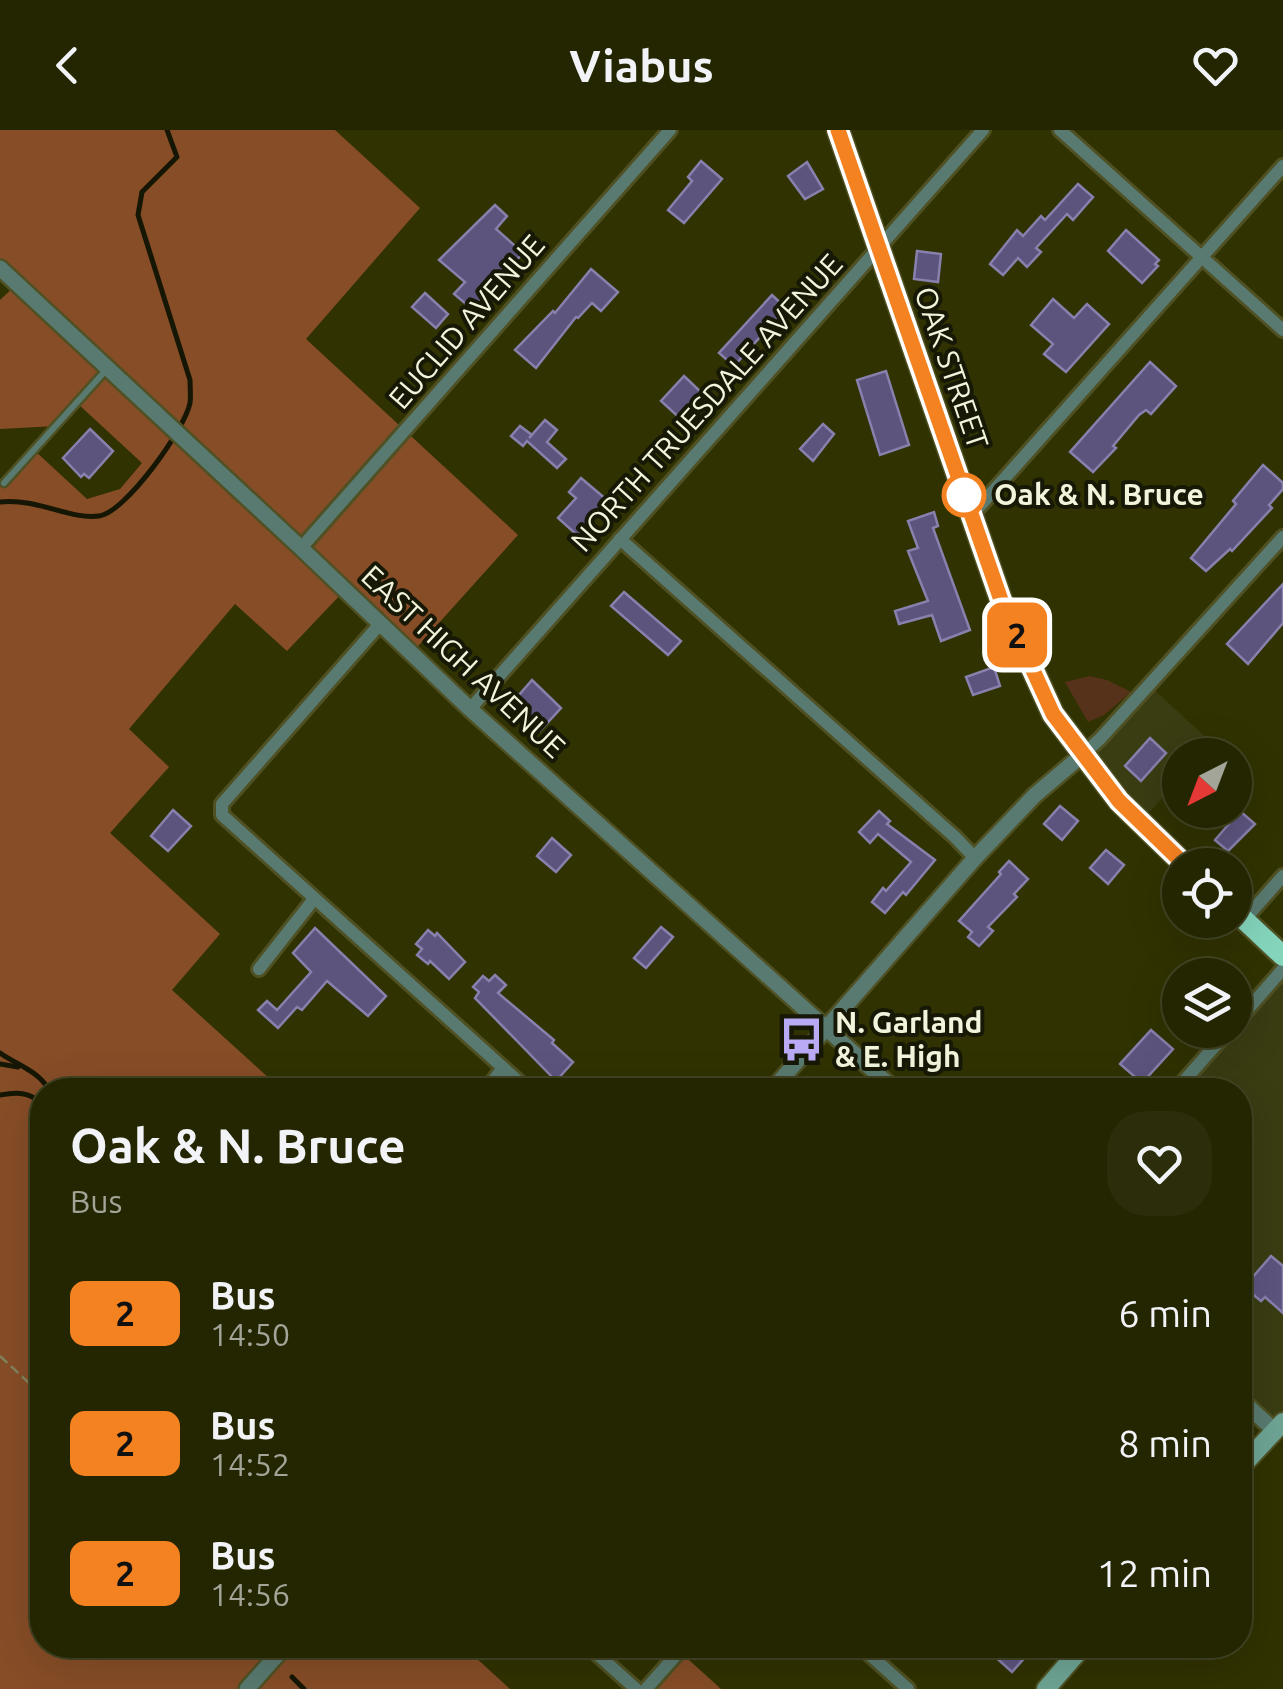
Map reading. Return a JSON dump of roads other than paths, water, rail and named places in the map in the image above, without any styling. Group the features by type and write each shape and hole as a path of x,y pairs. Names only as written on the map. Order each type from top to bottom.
{"highway":[{"name":"OAK STREET","path":"838,130 1001,600 1053,714 1081,756 1119,801 1167,848"},
{"path":"1252,926 1283,956"}],"main road":[{"path":"1252,1457 1280,1430"},
{"path":"1046,1689 1073,1658"}],"street":[{"name":"EUCLID AVENUE","path":"302,548 670,130"},
{"name":"NORTH TRUESDALE AVENUE","path":"470,709 983,130"},
{"path":"1060,130 1283,330"},
{"path":"971,516 1283,166"},
{"name":"EAST HIGH AVENUE","path":"0,268 470,709 881,1078"},
{"path":"782,1078 1034,794 1100,739 1283,537"},
{"path":"620,539 956,836 975,858"},
{"path":"380,624 222,804 221,810 227,820 514,1078"},
{"path":"1252,904 1283,876"},
{"path":"259,968 314,899"},
{"path":"1252,1005 1283,969"},
{"path":"1187,1078 1213,1048"},
{"path":"495,1078 503,1068"},
{"path":"1252,1408 1280,1430"},
{"path":"247,1689 274,1658"},
{"path":"601,1658 636,1689"},
{"path":"646,1689 673,1658"},
{"path":"873,1658 908,1689"}],"lane":[{"path":"4,483 108,368"}],"waterway":[{"path":"0,502 27,503 88,516 110,511 138,486 186,415 190,380 138,215 142,192 177,157 167,130"},
{"path":"0,1053 40,1078"},
{"path":"0,1064 18,1067"},
{"path":"0,1095 30,1096"},
{"path":"292,1677 304,1689"}],"place":[{"name":"Oak & N. Bruce","path":"964,495"},
{"name":"N. Garland & E. High","path":"802,1040"}]}
